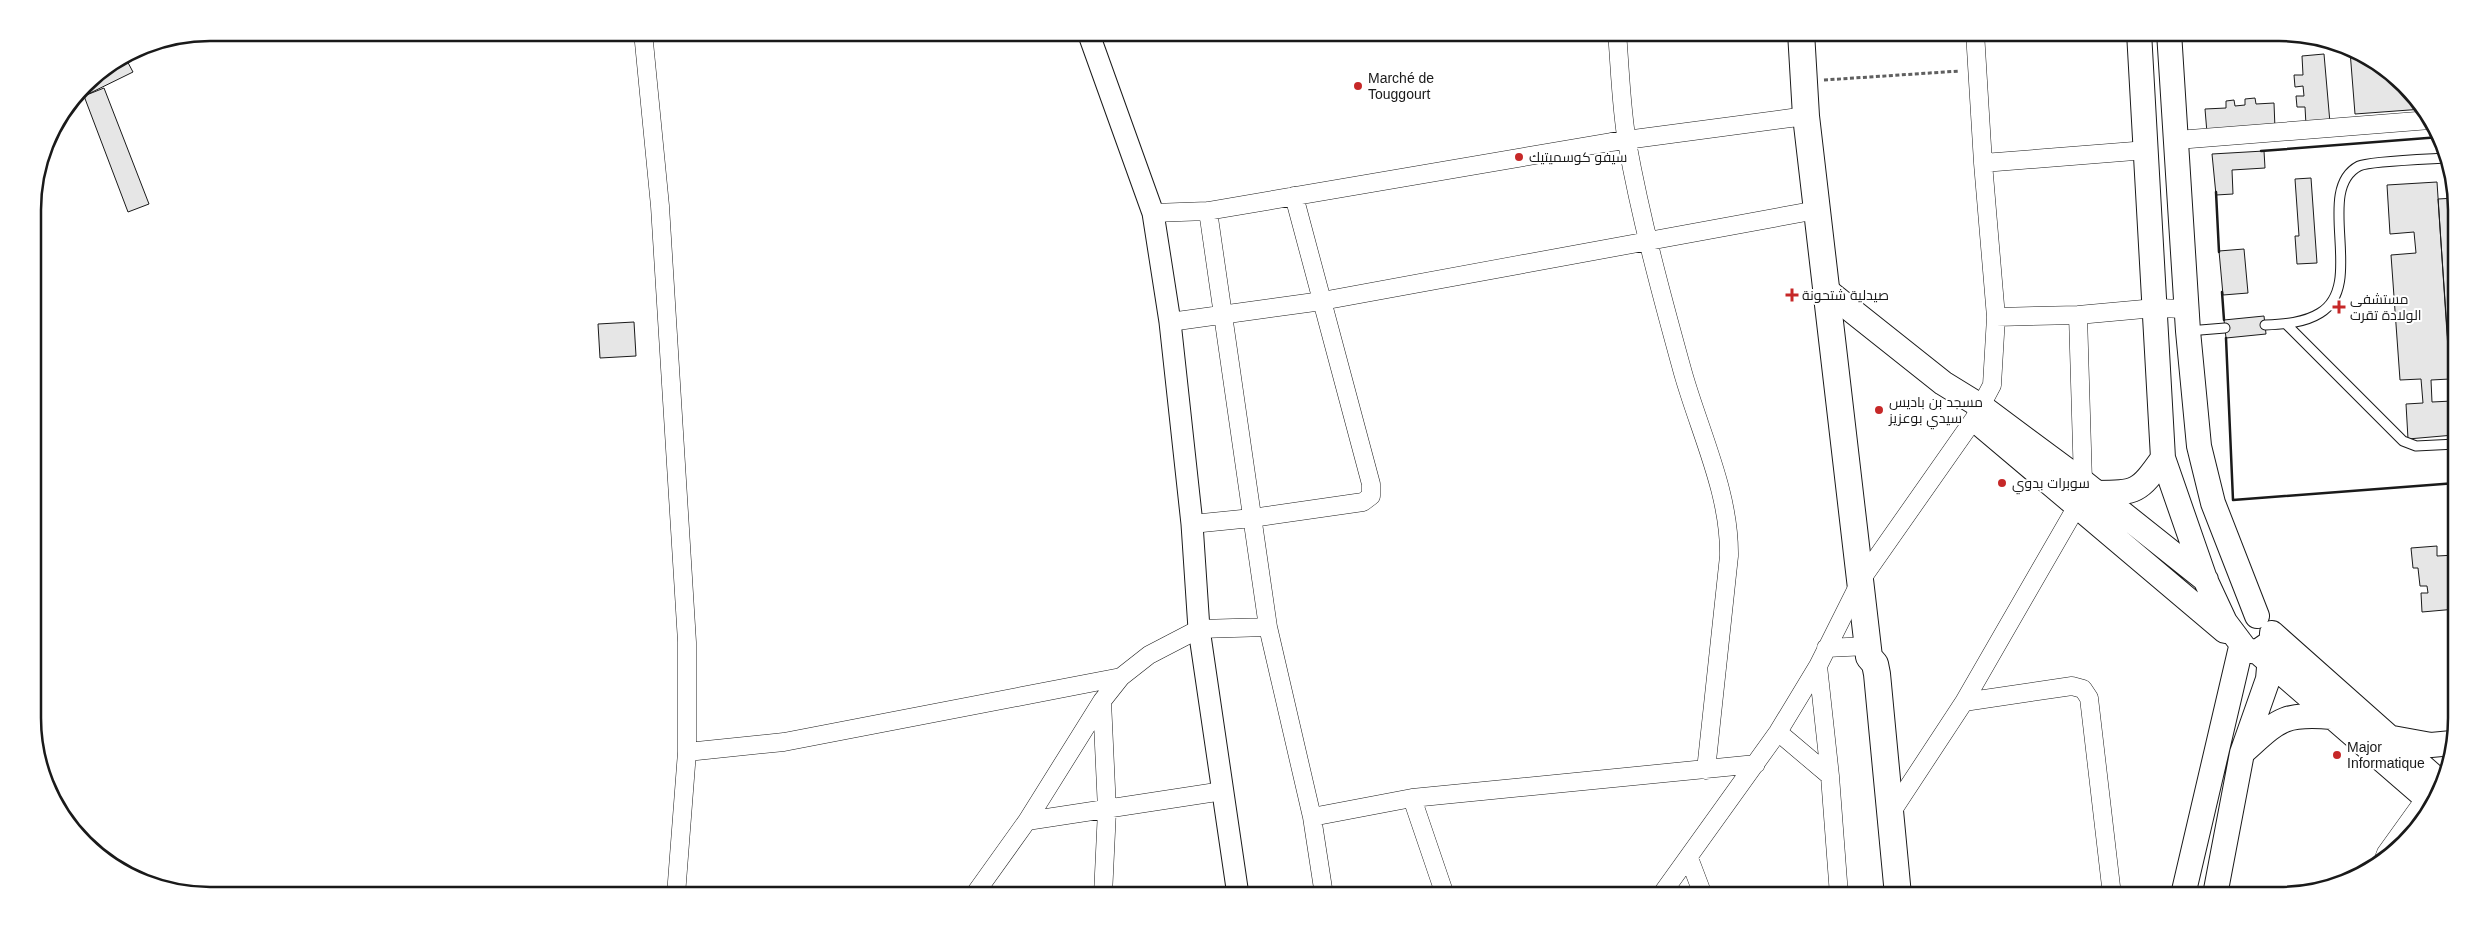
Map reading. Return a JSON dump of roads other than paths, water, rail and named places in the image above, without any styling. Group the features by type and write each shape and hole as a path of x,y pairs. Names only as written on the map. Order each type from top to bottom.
{"main road":[{"path":"1802,41 1806,116 1816,210 1868,651 1863,675 1881,886"},
{"path":"2140,41 2163,458 2205,579 2225,622 2387,737 2431,789"},
{"path":"2170,41 2187,320 2199,446 2213,503 2254,616"},
{"path":"1826,290 1978,413 2085,494 2254,616"},
{"path":"2085,494 2124,493 2138,489 2163,458"},
{"path":"2085,494 2255,645 2332,717 2431,790"},
{"path":"2217,886 2242,753 2268,679 2255,645 2238,626 2254,616"},
{"path":"2186,886 2255,645"},
{"path":"1868,651 1875,664 1877,674 1897,886"},
{"path":"2242,753 2278,722 2301,714 2332,717"},
{"path":"2387,737 2431,745 2446,744"}],"street":[{"path":"643,41 660,206 688,642 687,752 677,887"},
{"path":"1091,41 1153,213 1170,322 1192,524 1200,629 1237,887"},
{"path":"1618,41 1627,140 1649,240 1683,375 1722,498 1729,530 1729,556 1706,770"},
{"path":"1668,886 1778,732 1818,666 1861,580 1978,413 1992,385 1996,317 1983,163 1977,41"},
{"path":"1153,213 1208,211 1627,140 1806,116"},
{"path":"2177,140 2422,121"},
{"path":"1983,163 2147,150"},
{"path":"1192,524 1252,518 1362,502 1371,496 1371,484 1294,196"},
{"path":"1170,322 1322,301 1816,210"},
{"path":"1208,211 1268,627 1312,817 1323,886"},
{"path":"1996,317 2078,315 2155,308 2187,320"},
{"path":"1891,813 1964,702 2085,494 2078,315"},
{"path":"980,887 1028,821 1102,701 1121,677 1149,656 1200,629 1268,627"},
{"path":"1826,648 1868,651"},
{"path":"1818,666 1830,776 1838,886"},
{"path":"687,752 784,742 1121,677"},
{"path":"1964,702 2072,686 2083,689 2089,698 2111,886"},
{"path":"1102,701 1106,810 1103,887"},
{"path":"1778,732 1830,776"},
{"path":"1312,817 1412,798 1756,764"},
{"path":"1028,821 1223,791"},
{"path":"1412,798 1441,886"},
{"path":"2401,834 2421,809"},
{"path":"1689,858 1700,886"}],"lane":[{"path":"2265,325 2286,324 2306,319 2322,312 2332,301 2340,282 2340,206 2342,183 2348,174 2361,165 2439,159"},
{"path":"2187,320 2225,328"},
{"path":"2286,324 2403,441 2416,446 2448,444"}],"place":[{"name":"Marché de Touggourt","path":"1358,86"},
{"name":"سيفو كوسميتيك","path":"1519,157"},
{"name":"صيدلية شتحونة","path":"1792,295"},
{"name":"مستشفى الولادة تقرت","path":"2339,307"},
{"name":"مسجد بن باديس سيدي بوعزيز","path":"1879,410"},
{"name":"سوبرات بدوي","path":"2002,483"},
{"name":"Major Informatique","path":"2337,755"}]}
